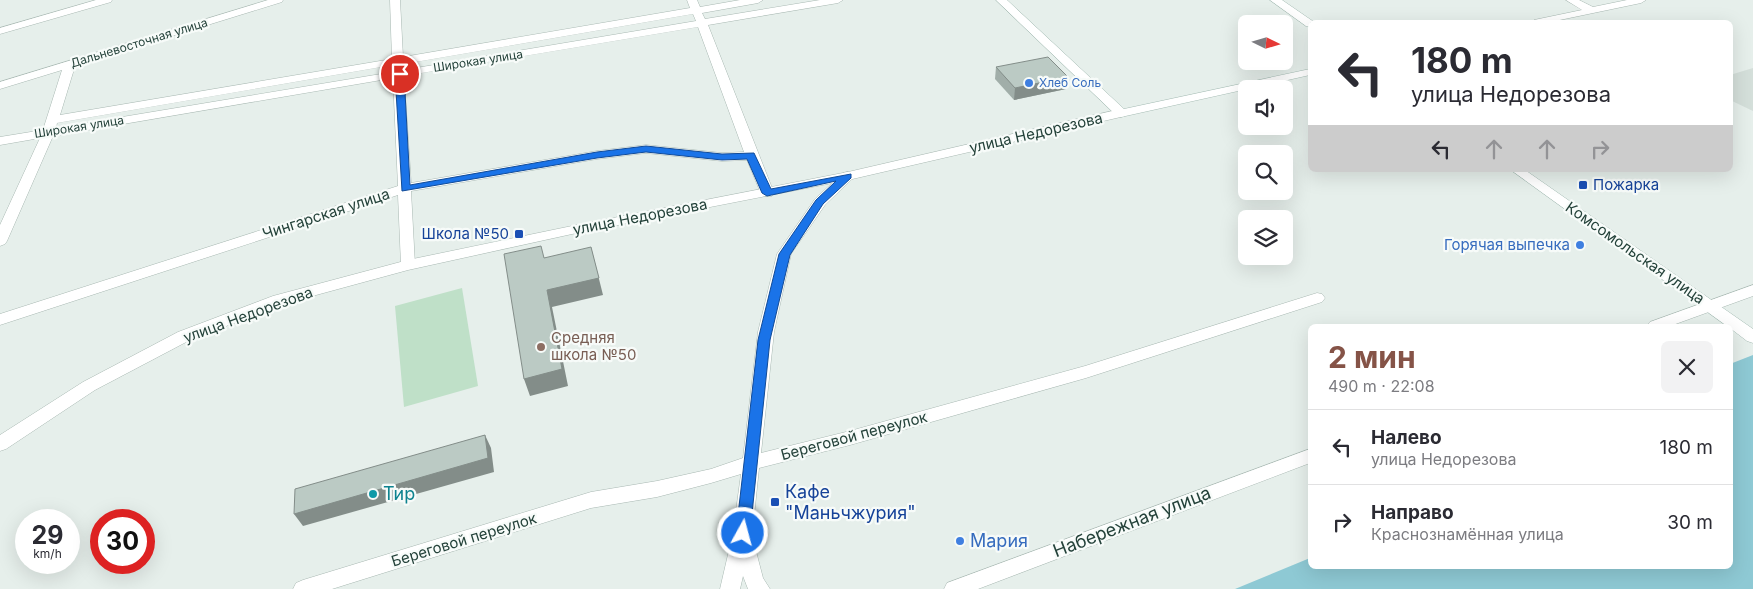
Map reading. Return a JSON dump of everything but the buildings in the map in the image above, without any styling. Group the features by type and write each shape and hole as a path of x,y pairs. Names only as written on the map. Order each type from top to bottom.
{"street":[{"path":"0,31 106,0"},
{"name":"Дальневосточная улица","path":"0,86 278,0"},
{"path":"395,0 406,188 408,265"},
{"name":"Широкая улица","path":"0,140 48,133 399,68 694,5 758,0"},
{"name":"Широкая улица","path":"52,120 703,24 838,0"},
{"path":"1001,0 1121,114"},
{"path":"1275,0 1308,23"},
{"path":"1571,0 1592,11"},
{"path":"1548,20 1641,0"},
{"path":"694,5 703,24 751,156 767,193"},
{"path":"0,241 48,133 70,64"},
{"name":"улица Недорезова","path":"0,444 88,386 184,336 278,300 408,265 572,230 848,176 1308,72"},
{"name":"Чингарская улица","path":"0,320 406,188 597,155 646,149 722,157 751,156"},
{"name":"Комсомольская улица","path":"1520,172 1753,337"},
{"path":"730,589 743,533 766,332 784,254 820,202 848,176"},
{"path":"1660,324 1753,290"},
{"name":"Береговой переулок","path":"303,589 590,500 657,490 1107,366 1317,298"},
{"name":"Набережная улица","path":"954,589 1308,457"},
{"path":"743,533 754,582 760,589"}],"shaded area":[{"path":"1753,68 1753,111 1733,101 1733,74"}],"green space":[{"path":"462,288 478,386 404,407 395,306"}],"water":[{"path":"1753,355 1753,589 1235,589 1308,559 1308,569 1733,569 1733,363"}],"place":[{"name":"Хлеб Соль","path":"1029,83"},
{"name":"Пожарка","path":"1583,185"},
{"name":"Школа №50","path":"519,234"},
{"name":"Горячая выпечка","path":"1580,245"},
{"name":"Средняя школа №50","path":"541,347"},
{"name":"Тир","path":"373,494"},
{"name":"Кафе \"Маньчжурия\"","path":"775,502"},
{"name":"Мария","path":"960,541"}],"route":[{"path":"400,74 406,188 597,155 646,149 722,157 751,156 767,193 848,176 820,202 784,254 764,340 743,533"}]}
